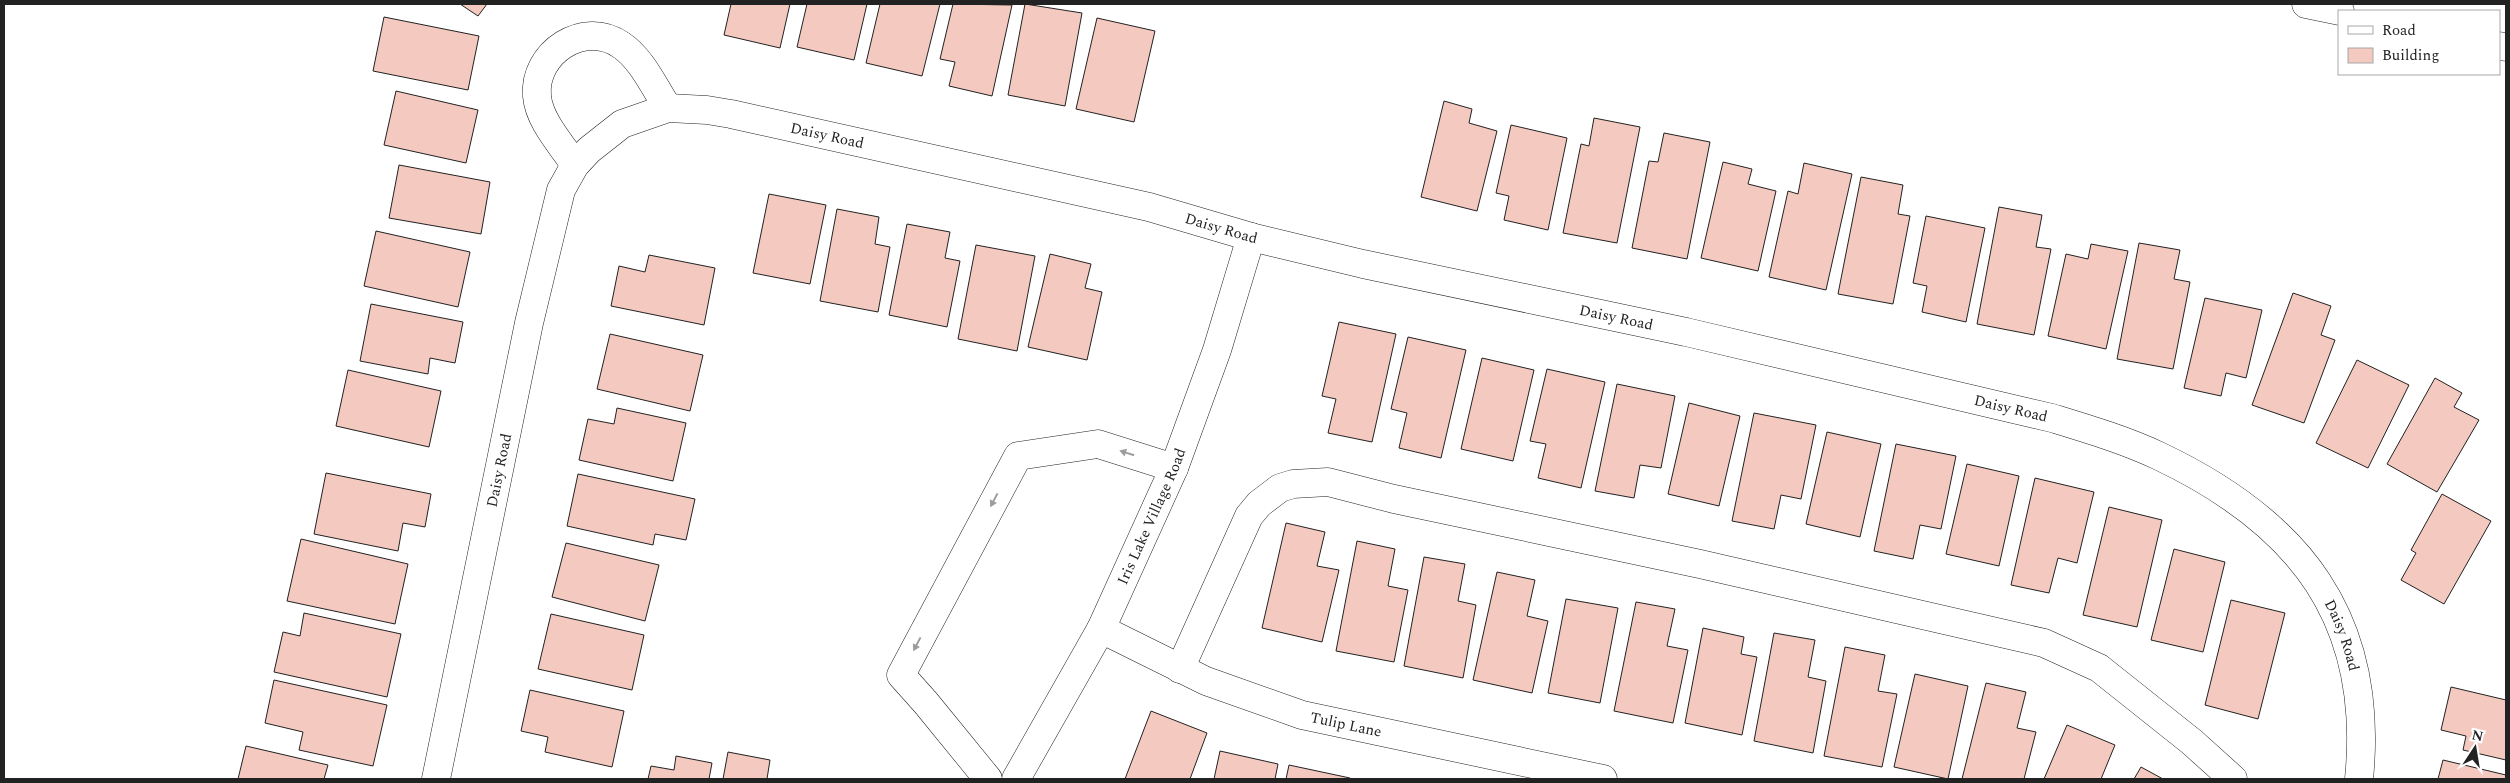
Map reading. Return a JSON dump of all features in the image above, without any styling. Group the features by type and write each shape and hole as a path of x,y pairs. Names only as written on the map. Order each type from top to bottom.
{"street":[{"path":"2306,4 2338,11"},
{"path":"575,165 544,118 537,96 538,79 544,64 555,51 566,43 579,38 596,36 622,45 638,61 668,108"},
{"name":"Daisy Road","path":"436,779 532,314 559,196 575,165 589,150 622,124 668,108 707,110 740,116 1148,207 1251,237 1363,264 1686,332 2052,418 2110,436 2159,456 2208,483 2277,531 2305,562 2327,597 2345,636 2357,678 2362,714 2359,779"},
{"name":"Iris Lake Village Road","path":"1016,779 1101,629 1174,468 1217,350 1251,237"},
{"path":"988,779 926,703 900,676 1018,456 1098,444 1174,468"},
{"path":"1180,669 1248,516 1259,504 1280,488 1292,484 1328,482 1394,499 1738,573 2044,643 2099,668 2192,742 2233,779"},
{"name":"Tulip Lane","path":"1101,629 1180,669 1256,700 1302,715 1603,779"}],"building":[{"path":"460,4 487,4 478,16"},
{"path":"731,4 790,4 780,48 724,35"},
{"path":"807,4 867,4 854,60 797,47"},
{"path":"880,4 940,4 922,76 866,63"},
{"path":"953,4 1012,5 992,96 949,86 955,62 940,59"},
{"path":"1025,4 1082,13 1065,106 1008,95"},
{"path":"384,17 479,36 468,90 373,71"},
{"path":"1097,18 1155,31 1134,122 1076,109"},
{"path":"396,91 478,110 466,163 384,145"},
{"path":"1444,101 1472,109 1469,123 1497,131 1477,211 1421,197"},
{"path":"1594,118 1640,127 1617,243 1563,233 1581,144 1589,146"},
{"path":"1511,125 1567,138 1548,230 1504,220 1509,196 1496,193"},
{"path":"1664,133 1710,142 1687,259 1632,248 1649,161 1658,162"},
{"path":"1723,162 1752,169 1748,184 1776,191 1758,271 1701,258"},
{"path":"1804,163 1852,174 1826,290 1769,277 1788,191 1798,194"},
{"path":"399,165 490,182 481,234 389,218"},
{"path":"1861,177 1903,185 1898,214 1910,216 1893,304 1838,294"},
{"path":"769,194 826,205 810,284 753,273"},
{"path":"1999,207 2042,215 2036,247 2051,249 2034,335 1977,324"},
{"path":"837,209 879,217 875,244 890,247 878,312 820,301"},
{"path":"1926,216 1985,228 1966,322 1922,312 1927,286 1913,283"},
{"path":"907,224 950,232 945,258 960,261 947,327 889,315"},
{"path":"376,231 470,252 458,307 364,286"},
{"path":"2139,243 2180,250 2174,279 2190,282 2173,369 2117,359"},
{"path":"2091,244 2128,251 2106,349 2048,336 2066,254 2088,259"},
{"path":"976,245 1035,256 1017,351 958,339"},
{"path":"1050,254 1091,264 1085,288 1102,292 1087,360 1028,347"},
{"path":"649,255 715,268 704,325 611,306 619,266 645,272"},
{"path":"2293,293 2331,306 2321,335 2335,340 2304,423 2252,405"},
{"path":"2205,298 2262,310 2246,378 2226,373 2221,396 2184,388"},
{"path":"371,304 463,322 455,363 430,358 428,374 360,361"},
{"path":"1339,322 1396,334 1372,442 1328,433 1336,399 1322,396"},
{"path":"610,334 703,355 690,411 597,389"},
{"path":"1408,337 1466,350 1441,458 1399,448 1407,413 1391,409"},
{"path":"1482,358 1534,370 1513,461 1461,449"},
{"path":"2357,360 2409,385 2368,468 2316,443"},
{"path":"1547,369 1605,382 1581,488 1538,478 1546,444 1530,441"},
{"path":"348,370 441,391 429,447 336,426"},
{"path":"2435,378 2462,393 2454,407 2479,420 2437,492 2387,464"},
{"path":"1617,384 1675,396 1661,468 1640,465 1634,498 1595,491"},
{"path":"1689,403 1740,416 1719,506 1668,494"},
{"path":"617,408 686,423 673,481 579,460 588,419 614,424"},
{"path":"1754,413 1816,425 1801,499 1781,495 1774,529 1732,521"},
{"path":"1827,432 1881,444 1860,537 1806,524"},
{"path":"1896,444 1956,456 1941,529 1920,525 1913,559 1874,551"},
{"path":"1967,464 2019,476 1999,566 1946,554"},
{"path":"326,473 431,494 425,527 403,523 398,551 314,534"},
{"path":"578,474 695,499 686,540 655,534 653,545 567,526"},
{"path":"2035,478 2094,492 2077,563 2058,558 2049,593 2011,585"},
{"path":"2442,494 2491,521 2444,604 2401,580 2416,553 2411,550"},
{"path":"2109,507 2162,520 2137,627 2083,615"},
{"path":"1286,523 1325,532 1317,566 1339,570 1322,642 1262,628"},
{"path":"301,539 408,564 395,624 287,601"},
{"path":"1357,541 1395,549 1388,586 1408,590 1394,662 1336,651"},
{"path":"566,543 659,565 645,621 552,597"},
{"path":"2174,549 2225,562 2203,652 2151,640"},
{"path":"1424,557 1465,564 1458,601 1476,605 1463,678 1404,666"},
{"path":"1497,572 1535,580 1527,616 1548,621 1532,693 1473,680"},
{"path":"1566,599 1618,608 1600,703 1548,693"},
{"path":"2231,600 2285,613 2258,719 2205,705"},
{"path":"1636,602 1675,609 1667,646 1688,650 1673,723 1614,711"},
{"path":"304,613 401,634 387,697 274,672 283,632 300,636"},
{"path":"551,614 644,635 632,690 538,669"},
{"path":"1703,628 1744,637 1741,654 1757,657 1742,735 1685,723"},
{"path":"1774,633 1815,640 1808,677 1826,681 1813,753 1754,741"},
{"path":"1845,647 1885,655 1878,691 1897,694 1882,767 1824,756"},
{"path":"1915,674 1968,686 1948,779 1894,767"},
{"path":"274,680 387,705 373,766 299,750 303,732 265,723"},
{"path":"1986,683 2026,692 2017,728 2036,732 2024,779 1962,779"},
{"path":"2451,687 2506,700 2506,760 2463,750 2466,736 2441,730"},
{"path":"530,690 624,711 612,767 545,752 548,737 521,731"},
{"path":"1151,711 1207,733 1190,779 1125,779"},
{"path":"2067,725 2115,745 2101,779 2044,779"},
{"path":"246,746 328,765 324,779 238,779"},
{"path":"1220,751 1278,764 1275,779 1214,779"},
{"path":"728,752 770,760 767,779 723,779"},
{"path":"676,756 712,763 709,779 648,779 651,766 674,770"},
{"path":"2443,760 2506,775 2506,779 2438,779"},
{"path":"1289,765 1350,778 1286,779"},
{"path":"2141,767 2163,779 2134,779"}]}
